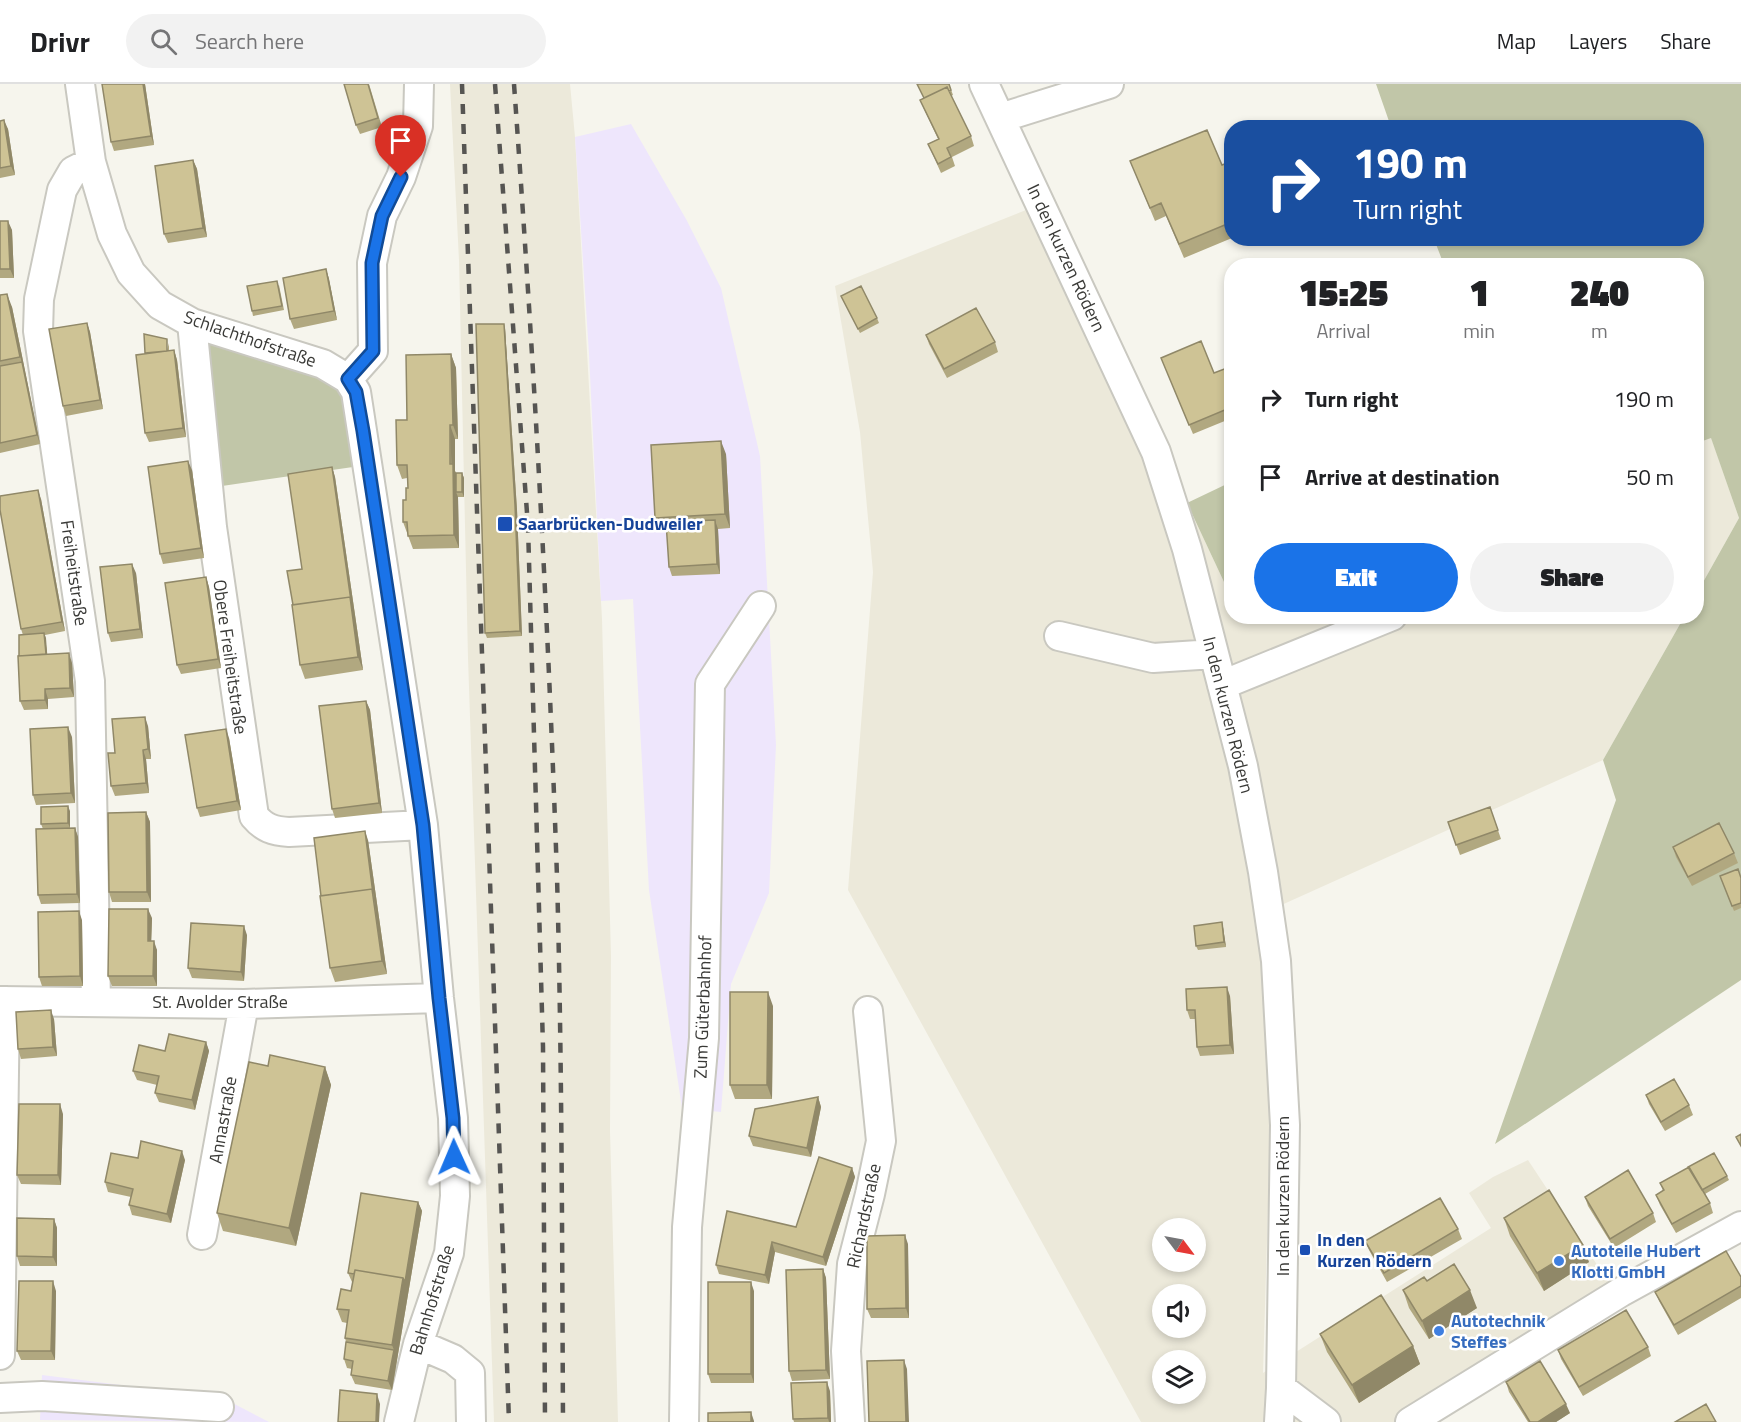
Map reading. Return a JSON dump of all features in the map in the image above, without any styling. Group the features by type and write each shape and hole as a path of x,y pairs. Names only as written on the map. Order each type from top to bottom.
{"street":[{"name":"Schlachthofstraße","path":"80,84 91,162 112,234 131,273 160,305 192,322 323,364 352,386"},
{"path":"352,386 373,351 372,263 382,216 401,177 418,126 420,84"},
{"name":"In den kurzen Rödern","path":"984,84 1156,452 1187,549 1243,766 1263,872 1276,961 1285,1125 1279,1422"},
{"path":"1000,118 1108,84"},
{"name":"Freiheitstraße","path":"91,162 73,171 62,190 39,299 38,331 90,681 96,1002"},
{"name":"Obere Freiheitstraße","path":"192,322 216,555 254,816 261,825 274,831 289,832 423,825"},
{"name":"Bahnhofstraße","path":"352,386 423,825 453,1118 455,1196 449,1253 418,1344 399,1422"},
{"name":"Zum Güterbahnhof","path":"684,1422 687,1227 704,1038 710,684 761,606"},
{"path":"1222,685 1372,624"},
{"path":"1059,636 1153,658 1214,654"},
{"name":"St. Avolder Straße","path":"3,1001 244,1004 439,998"},
{"path":"0,1354 3,1001"},
{"name":"Annastraße","path":"202,1236 244,1004"},
{"name":"Richardstraße","path":"850,1422 846,1351 852,1264 881,1142 868,1011"},
{"path":"1410,1422 1621,1292 1741,1226"},
{"path":"418,1344 453,1359 470,1373 471,1422"},
{"path":"1281,1388 1326,1422"},
{"path":"0,1398 42,1396 146,1412 219,1407"}],"shaded area":[{"path":"450,84 570,84 575,137 602,619 611,956 610,1131 618,1422 494,1422 468,658 459,260"},
{"path":"631,124 686,219 721,288 760,456 776,745 769,893 731,984 721,1112 682,1108 649,890 633,599 601,601 589,354 575,137"},
{"path":"1046,202 1224,582 1224,624 1680,624 1603,760 1277,907 1263,1373 1491,1228 1469,1193 1493,1177 1528,1160 1617,1295 1410,1422 1141,1422 848,890 873,572 860,432 835,286"},
{"path":"1711,437 1739,518 1704,580 1704,440"},
{"path":"42,1375 223,1398 269,1422 40,1420"}],"green space":[{"path":"1376,84 1741,84 1741,980 1495,1144 1616,800 1603,760 1680,624 1704,624 1704,580 1739,518 1711,438 1704,440 1704,258 1441,258 1437,246 1704,246 1704,120 1389,120"},
{"path":"203,340 299,369 333,386 342,395 348,410 353,467 222,486"},
{"path":"1224,485 1224,582 1187,503"}],"building":[{"path":"102,84 143,84 151,136 111,142"},
{"path":"344,84 368,84 378,118 356,125"},
{"path":"917,84 949,84 951,90 949,91 947,87 924,98"},
{"path":"947,87 971,136 947,148 951,157 938,164 928,144 939,139 920,100"},
{"path":"4,120 11,166 0,168 0,121"},
{"path":"1207,130 1222,165 1224,164 1224,225 1179,244 1161,203 1150,208 1130,161"},
{"path":"193,160 203,228 164,234 155,166"},
{"path":"0,221 8,221 10,269 0,269"},
{"path":"326,269 334,311 290,319 283,278"},
{"path":"277,281 282,306 252,311 247,286"},
{"path":"861,286 877,318 858,329 841,296"},
{"path":"7,294 20,357 0,361 0,295"},
{"path":"976,308 995,342 944,369 926,335"},
{"path":"87,323 100,400 63,406 49,329"},
{"path":"476,324 504,324 520,631 485,633"},
{"path":"144,334 167,339 167,351 145,353"},
{"path":"1201,341 1214,373 1224,369 1224,410 1189,425 1161,358"},
{"path":"174,350 183,428 145,433 136,355"},
{"path":"451,354 453,425 450,425 450,464 453,464 454,535 408,536 407,522 403,522 403,500 406,500 406,488 408,488 407,465 397,465 396,420 407,420 406,355"},
{"path":"22,362 37,435 0,443 0,366"},
{"path":"721,441 725,514 655,518 651,445"},
{"path":"188,461 201,548 160,554 148,467"},
{"path":"332,467 351,601 350,597 293,605 287,571 302,569 288,474"},
{"path":"456,473 462,473 462,492 456,492"},
{"path":"38,490 62,622 21,629 0,510 0,496"},
{"path":"715,520 717,564 669,567 666,522"},
{"path":"132,564 140,629 108,633 100,567"},
{"path":"206,577 218,659 177,665 165,583"},
{"path":"350,597 358,657 300,665 292,605"},
{"path":"44,633 46,654 19,656 19,635"},
{"path":"69,653 70,688 45,689 45,700 20,701 18,656"},
{"path":"366,701 379,803 332,809 319,706"},
{"path":"145,717 148,749 143,750 146,783 111,786 108,753 115,753 112,719"},
{"path":"68,727 71,793 33,795 30,729"},
{"path":"226,729 237,801 197,808 185,735"},
{"path":"68,806 68,823 41,824 41,807"},
{"path":"1490,807 1498,830 1456,845 1448,822"},
{"path":"146,812 147,892 109,892 108,813"},
{"path":"1719,823 1734,853 1688,877 1673,847"},
{"path":"75,828 77,894 38,895 36,829"},
{"path":"365,831 373,894 372,889 321,896 314,838"},
{"path":"1738,869 1741,878 1741,903 1732,906 1720,876"},
{"path":"372,889 382,961 330,968 320,896"},
{"path":"109,909 148,909 148,941 154,941 153,976 108,976"},
{"path":"79,911 80,976 39,977 38,912"},
{"path":"1222,922 1224,942 1196,946 1194,926"},
{"path":"191,923 244,926 241,972 188,968"},
{"path":"1227,987 1230,1045 1197,1047 1195,1010 1187,1010 1186,989"},
{"path":"730,992 768,992 767,1085 730,1085"},
{"path":"51,1010 53,1047 18,1049 16,1012"},
{"path":"169,1034 206,1042 192,1100 155,1093 159,1076 133,1071 139,1045 165,1051"},
{"path":"270,1055 325,1067 289,1228 217,1213 249,1062 268,1066"},
{"path":"1674,1079 1689,1105 1661,1122 1646,1095"},
{"path":"818,1097 807,1148 749,1136 755,1109"},
{"path":"19,1104 60,1104 58,1175 17,1175"},
{"path":"1741,1134 1741,1146 1736,1137"},
{"path":"141,1141 182,1151 167,1214 129,1205 133,1189 105,1182 111,1153 138,1158"},
{"path":"1714,1153 1727,1176 1702,1190 1688,1167"},
{"path":"819,1157 852,1168 823,1257 772,1242 765,1275 716,1265 727,1211 796,1227"},
{"path":"1689,1167 1710,1203 1672,1224 1656,1195 1664,1190 1660,1183"},
{"path":"1628,1170 1653,1213 1610,1239 1585,1197"},
{"path":"1549,1190 1583,1245 1537,1273 1504,1218"},
{"path":"361,1193 418,1202 405,1282 403,1278 355,1270 354,1274 348,1273"},
{"path":"1440,1198 1458,1229 1384,1273 1365,1241"},
{"path":"17,1218 54,1219 53,1257 17,1256"},
{"path":"905,1235 906,1308 867,1309 867,1236"},
{"path":"1726,1251 1741,1277 1741,1286 1674,1325 1655,1292"},
{"path":"1454,1264 1470,1290 1422,1321 1403,1290 1424,1277 1427,1281"},
{"path":"823,1269 826,1370 789,1371 786,1270"},
{"path":"355,1270 403,1278 392,1345 345,1338 349,1310 337,1309 341,1289 351,1291"},
{"path":"19,1281 53,1281 51,1351 17,1351"},
{"path":"708,1282 751,1282 751,1374 708,1374"},
{"path":"1381,1295 1413,1346 1352,1385 1320,1334"},
{"path":"1626,1310 1648,1347 1579,1387 1558,1350"},
{"path":"346,1342 394,1350 388,1381 351,1375 353,1361 344,1359"},
{"path":"904,1360 906,1422 869,1422 867,1361"},
{"path":"1540,1361 1566,1404 1538,1422 1530,1422 1506,1382"},
{"path":"827,1382 828,1418 793,1419 791,1383"},
{"path":"340,1390 377,1394 376,1422 338,1422"},
{"path":"1706,1404 1716,1422 1675,1422"},
{"path":"751,1412 751,1422 708,1422 708,1413"}],"railway":[{"path":"462,84 509,1422"},
{"path":"495,84 528,526 543,1047 545,1422"},
{"path":"514,84 539,480 557,877 563,1422"}],"place":[{"name":"Saarbrücken-Dudweiler","path":"505,524"},
{"name":"In den Kurzen Rödern","path":"1305,1250"},
{"name":"Autoteile Hubert Klotti GmbH","path":"1559,1261"},
{"name":"Autotechnik Steffes","path":"1439,1331"}],"route":[{"path":"401,177 382,216 372,263 373,351 348,379 356,392 363,431 423,825 453,1118 454,1157"}]}
